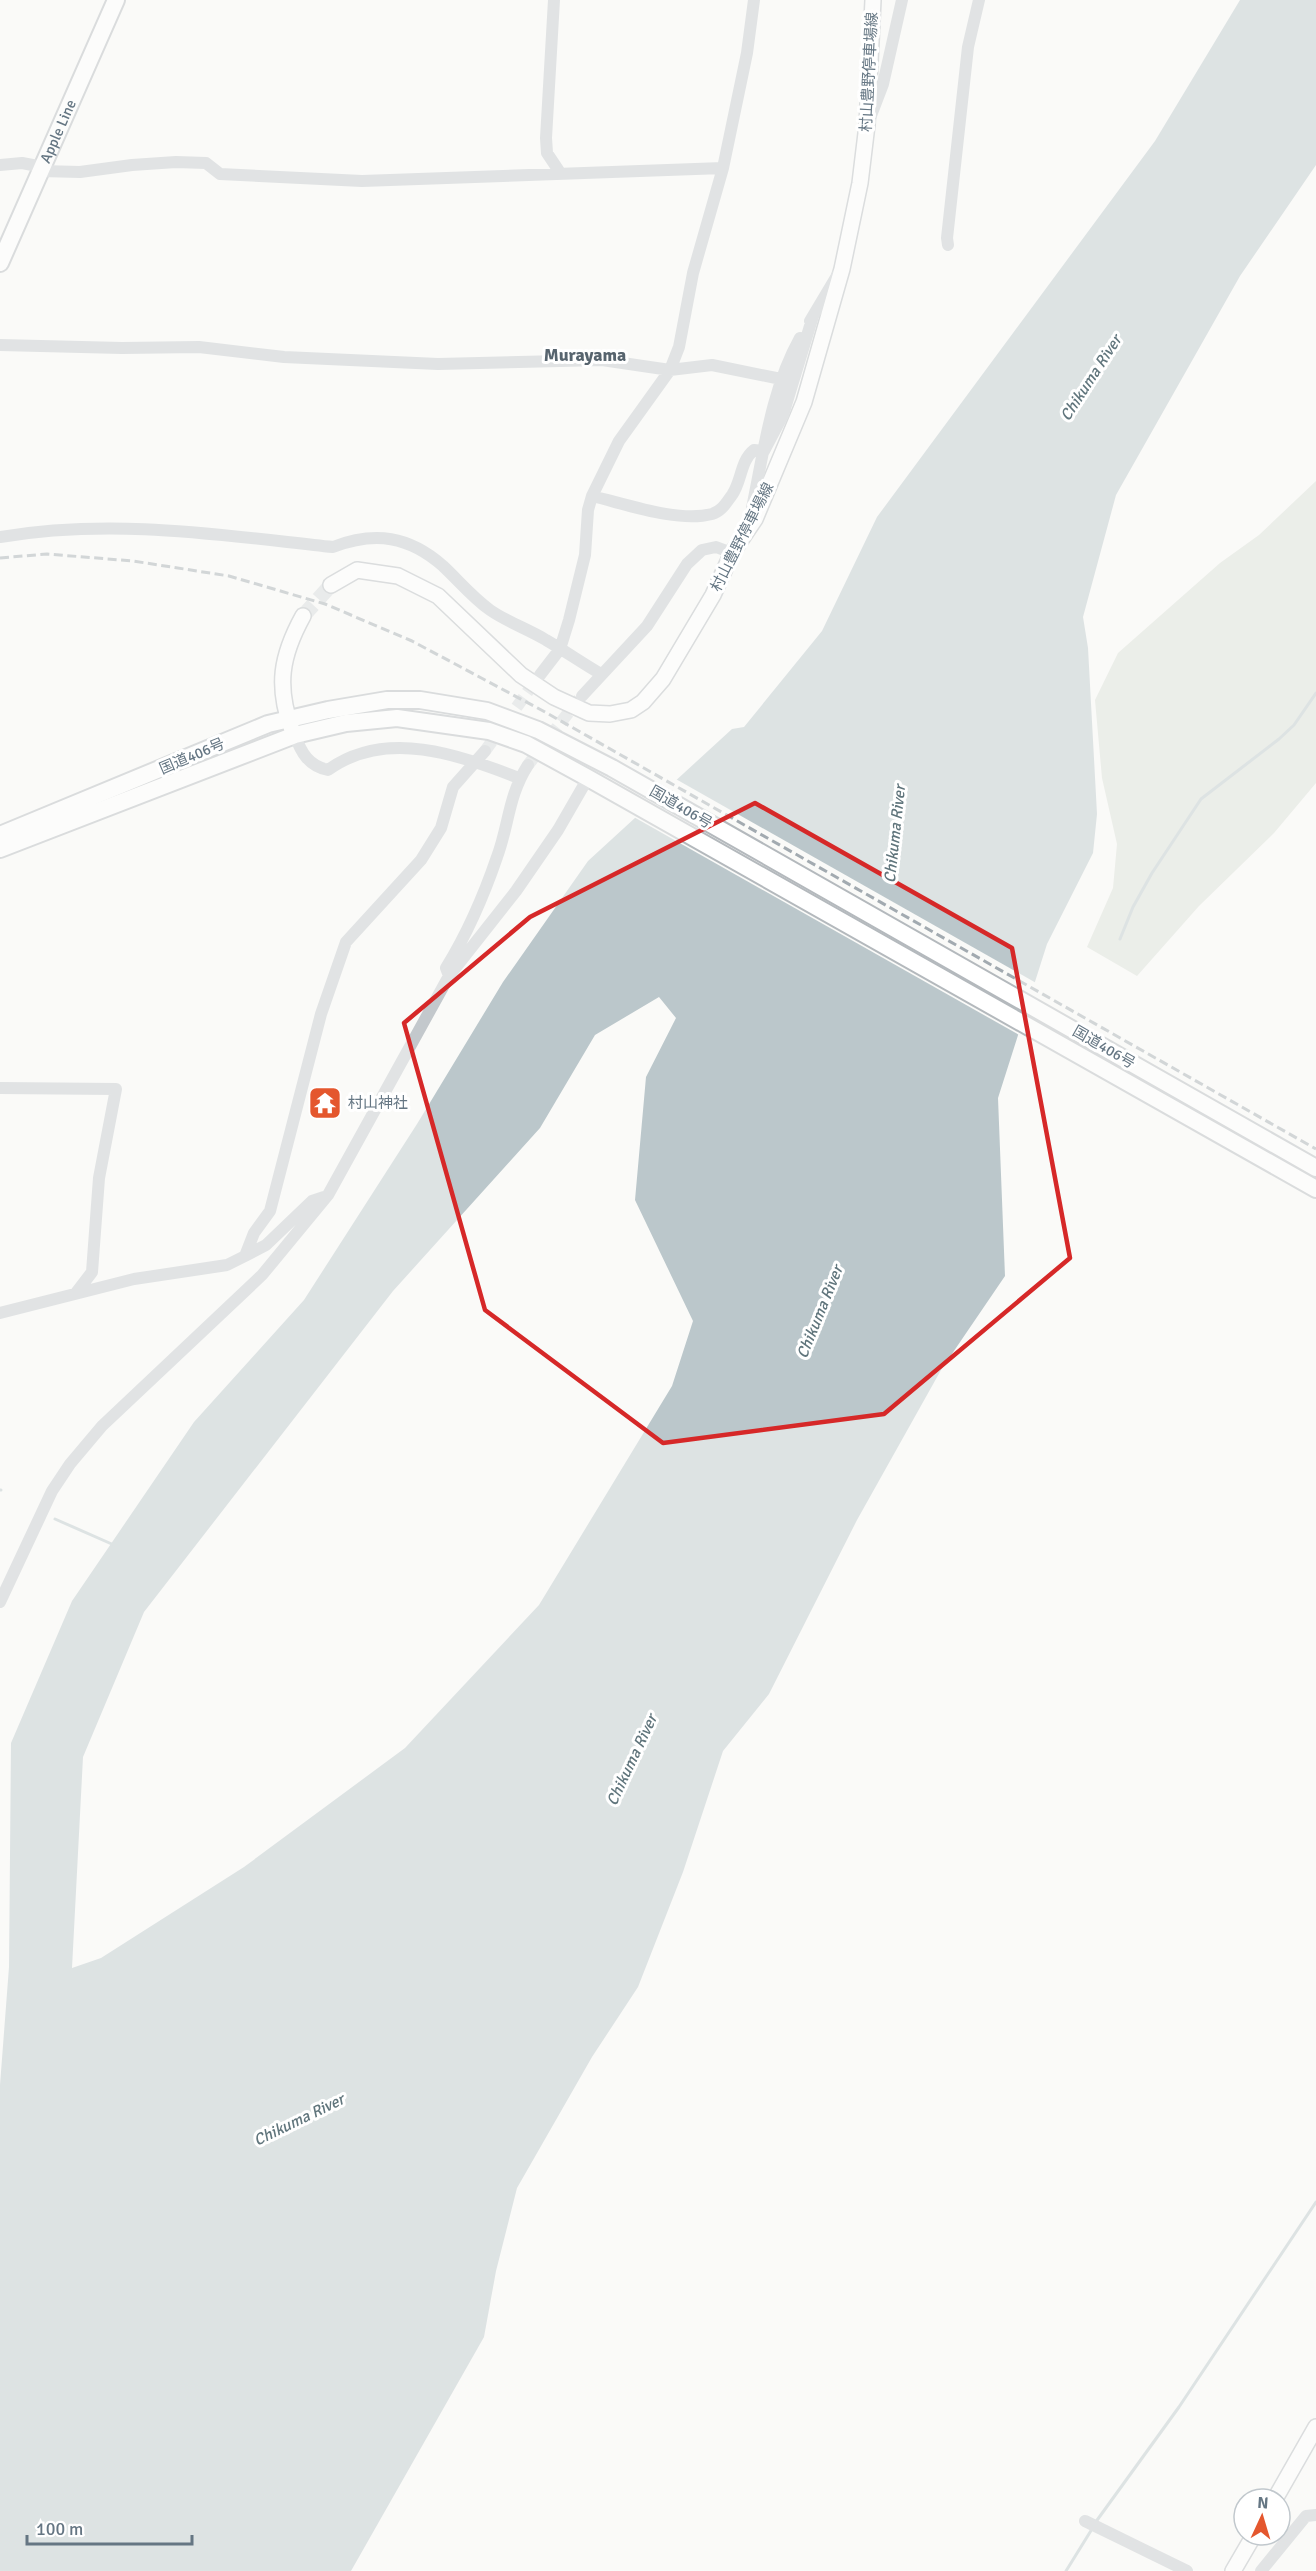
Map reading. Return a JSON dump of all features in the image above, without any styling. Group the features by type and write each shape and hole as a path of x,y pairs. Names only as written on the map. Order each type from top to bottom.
{"highway":[{"name":"Apple Line","path":"0,262 116,0"},
{"name":"国道406号","path":"0,849 328,710 387,700 420,700 487,711 538,730 612,768 1316,1168"},
{"name":"国道406号","path":"0,835 268,724 292,727 397,718 442,722 489,731 526,744 1316,1189"}],"main road":[{"name":"村山豊野停車場線","path":"331,585 357,570 398,576 438,596 521,675 554,697 589,713 610,714 631,710 643,702 663,680 713,595 732,553 755,519 797,422 842,269 860,183 867,125 873,0"},
{"path":"292,727 282,694 282,669 292,636 303,616"},
{"path":"1282,2487 1316,2427"},
{"path":"1233,2571 1247,2547"}],"street":[{"path":"554,0 546,138 547,153 561,174"},
{"path":"540,675 560,649 585,555 588,510 592,496 619,441 670,370 679,347 693,273 723,168 747,53 754,0"},
{"path":"867,125 883,84 902,0"},
{"path":"948,245 968,47 979,0"},
{"path":"0,165 22,163 42,169 80,172 132,165 176,162 206,163 220,174 362,181 723,168"},
{"path":"755,519 752,508 772,409 781,379 813,316 842,269"},
{"path":"764,452 783,415 813,316"},
{"path":"0,345 199,347 284,357 438,364 602,360 670,370 712,365 781,379"},
{"path":"592,496 663,513 712,514 723,508 738,487 745,460 750,453 754,450 764,452"},
{"path":"0,537 86,529 175,529 333,547 357,538 384,537 411,545 441,565 477,600 492,611 601,674"},
{"path":"582,696 647,626 681,572 702,550 716,547 732,553"},
{"path":"292,727 304,757 318,768 328,770 350,757 365,752 411,747 475,761 519,778"},
{"path":"245,1256 254,1233 270,1211 321,1014 346,942 421,860 441,828 453,787 485,751"},
{"path":"449,976 446,968 460,946 498,856 510,803 519,778 528,765"},
{"path":"0,1602 52,1491 70,1464 102,1426 262,1275 328,1195 449,976 516,891 594,782"},
{"path":"0,1088 116,1089 99,1178 92,1272 76,1293"},
{"path":"0,1313 134,1279 227,1265 266,1245 312,1201 328,1195"},
{"path":"1261,2571 1306,2516 1316,2515"},
{"path":"1085,2521 1187,2571"}],"highlighted area":[{"path":"755,803 1012,948 1070,1258 884,1414 663,1443 485,1310 404,1023 530,917"}],"shaded area":[{"path":"1316,481 1316,783 1274,833 1199,906 1137,976 1087,947 1113,888 1117,844 1102,778 1095,700 1118,653 1220,563 1259,535"}],"water":[{"name":"Chikuma River","path":"1240,0 1316,0 1316,165 1240,276 1116,495 1083,617 1088,648 1097,814 1093,853 1047,944 998,1098 1005,1276 941,1370 857,1520 769,1694 723,1751 683,1872 638,1987 592,2057 517,2188 496,2271 484,2337 351,2571 0,2571 0,2085 9,1967 11,1743 72,1601 194,1422 304,1300 417,1124 503,982 588,861 732,729 744,727 822,631 877,517 1155,141","holes":["659,997 676,1018 646,1077 635,1200 693,1321 672,1386 539,1605 405,1748 244,1867 101,1958 72,1968 83,1757 144,1612 393,1291 540,1128 595,1035"]}],"pier":[{"path":"674,778 1038,984 1021,1036 632,816"}],"waterway":[{"path":"1120,939 1133,907 1152,873 1201,799 1279,739 1294,725 1316,693"},
{"path":"55,1519 114,1545"},
{"path":"1095,2523 1179,2407 1316,2202"},
{"path":"1066,2571 1092,2529"}],"tunnel":[{"path":"303,616 331,585"},
{"path":"485,751 539,676"},
{"path":"528,765 579,699"}],"railway":[{"path":"0,558 47,554 133,561 229,576 325,604 412,641 545,712 1316,1149"}],"place":[{"name":"村山神社","path":"325,1103"}],"district":[{"name":"Murayama","path":"585,355"}]}
